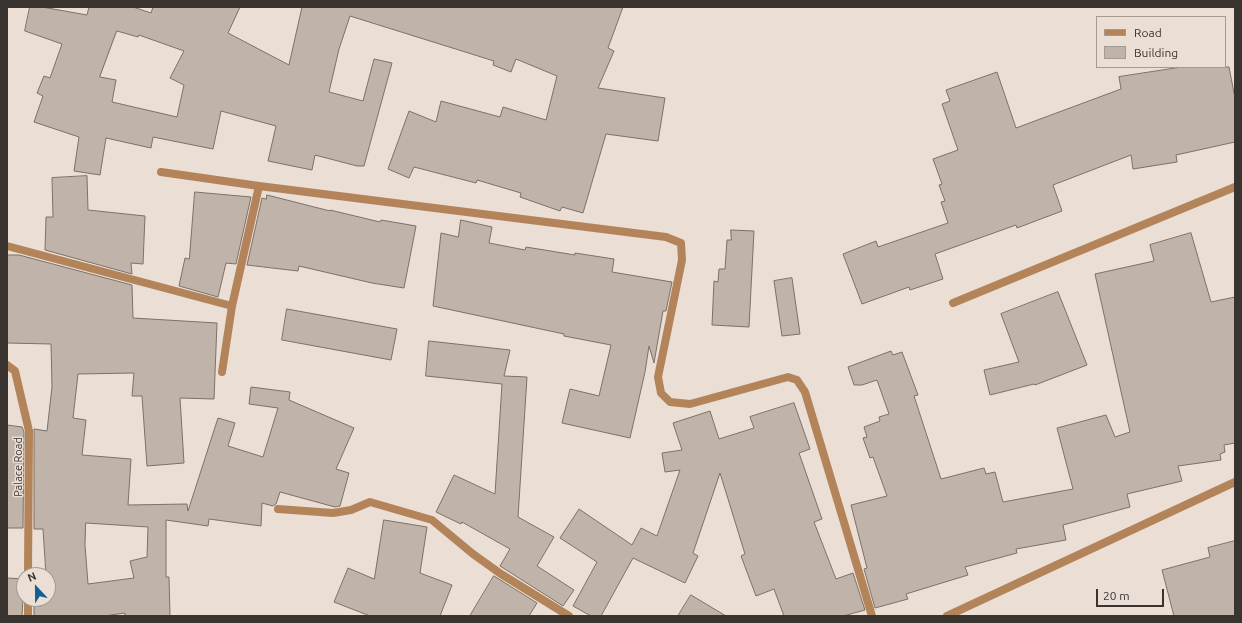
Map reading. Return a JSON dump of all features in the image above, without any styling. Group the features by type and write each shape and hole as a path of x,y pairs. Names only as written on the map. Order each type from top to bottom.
{"street":[{"path":"161,172 259,186 666,237 681,243 682,260 658,377 661,393 670,402 690,404 788,377 797,380 805,392 810,414 872,616"},
{"path":"222,372 232,306 259,186"},
{"path":"954,303 1235,187"},
{"path":"7,246 232,306"},
{"name":"Palace Road","path":"7,365 15,371 29,431 28,567"},
{"path":"947,616 1235,482"},
{"path":"278,509 333,513 352,510 370,502 432,520 473,554 501,574 569,616"}],"building":[{"path":"30,7 42,7 87,15 89,7 133,7 151,13 153,7 240,7 228,33 289,65 302,7 623,7 608,48 614,51 598,88 665,98 658,141 606,134 583,213 562,207 560,211 520,197 521,193 477,180 476,183 414,167 409,178 388,169 409,111 436,122 441,101 500,117 503,107 546,120 557,76 516,59 511,72 493,65 494,61 350,16 339,49 329,92 363,101 374,59 392,63 364,166 357,166 315,155 312,170 268,161 276,126 221,111 213,149 153,137 151,148 106,138 100,175 74,171 79,137 34,122 43,96 37,93 44,76 50,78 62,44 25,31","holes":["117,31 138,37 139,35 184,51 170,78 184,85 177,117 112,102 116,80 100,77"]},
{"path":"1229,67 1235,98 1235,142 1176,155 1177,162 1133,169 1131,155 1053,185 1062,211 1017,228 1016,225 935,254 943,279 910,290 909,287 862,304 843,254 876,241 878,247 948,223 941,202 945,201 939,185 942,184 933,159 958,150 942,104 950,101 946,90 997,72 1016,128 1121,89 1119,77 1176,68"},
{"path":"87,176 88,210 145,216 143,264 131,263 132,274 45,250 46,217 53,217 52,178"},
{"path":"195,192 251,197 236,264 226,263 218,297 179,286 185,258 189,259"},
{"path":"267,195 380,222 381,220 416,226 404,288 372,283 299,266 298,271 247,265 262,198 266,199"},
{"path":"461,220 492,227 489,243 525,250 526,247 575,255 575,253 614,259 612,272 672,282 666,311 663,311 654,363 649,346 645,372 630,438 562,423 570,389 599,396 611,345 564,336 564,334 433,306 441,233 458,237"},
{"path":"731,230 754,231 749,327 712,325 714,281 718,282 719,269 725,269 727,240 731,240"},
{"path":"1191,233 1211,302 1235,297 1235,443 1224,445 1225,452 1220,454 1221,460 1178,466 1182,481 1127,494 1130,507 1063,525 1066,540 1016,549 1017,553 965,567 968,575 906,594 908,599 875,608 864,569 867,568 851,505 887,496 873,457 870,458 863,438 867,437 864,427 880,421 879,417 889,414 877,380 862,385 854,385 848,367 891,351 893,355 902,352 918,395 914,396 941,479 984,468 986,474 995,472 1003,502 1073,489 1057,428 1106,415 1115,437 1130,432 1095,274 1154,261 1150,245"},
{"path":"8,255 19,255 132,285 133,318 217,323 214,399 180,398 184,463 147,466 142,396 132,396 134,373 78,374 73,418 86,420 82,455 131,459 128,505 187,504 188,511 218,418 235,423 228,446 263,457 278,408 249,404 251,387 290,392 289,400 354,428 336,469 349,473 340,506 335,507 280,492 276,504 273,506 262,503 261,526 209,519 208,526 166,520 166,577 169,577 170,616 125,616 125,613 104,616 34,616 34,607 56,607 56,567 45,567 43,529 34,529 34,429 47,431 52,387 51,344 7,343","holes":["86,523 148,527 147,557 130,561 134,578 88,584 85,545"]},
{"path":"792,278 800,334 782,336 774,281"},
{"path":"1058,292 1087,365 1035,385 990,395 984,370 1019,362 1001,314"},
{"path":"287,309 397,329 391,360 282,340"},
{"path":"429,341 510,350 504,376 527,377 518,517 554,537 537,566 574,590 563,606 500,566 510,549 462,522 461,524 436,512 454,475 495,494 502,384 426,376"},
{"path":"794,403 810,449 799,453 822,519 814,522 836,579 853,573 865,610 843,616 784,616 774,589 756,596 741,556 745,554 720,473 693,553 698,556 685,583 633,558 601,616 591,616 573,606 597,562 560,538 579,509 632,545 641,528 657,536 680,470 665,472 662,453 682,450 673,423 710,411 719,439 754,428 750,417"},
{"path":"7,425 22,427 24,432 23,528 7,528"},
{"path":"384,520 427,527 420,573 452,585 440,616 370,616 334,602 348,568 374,579"},
{"path":"1235,541 1235,616 1174,616 1162,570 1210,557 1208,548"},
{"path":"494,576 537,603 529,616 470,616"},
{"path":"7,578 16,579 16,607 22,607 22,616 7,616"},
{"path":"691,595 726,616 678,616"}]}
